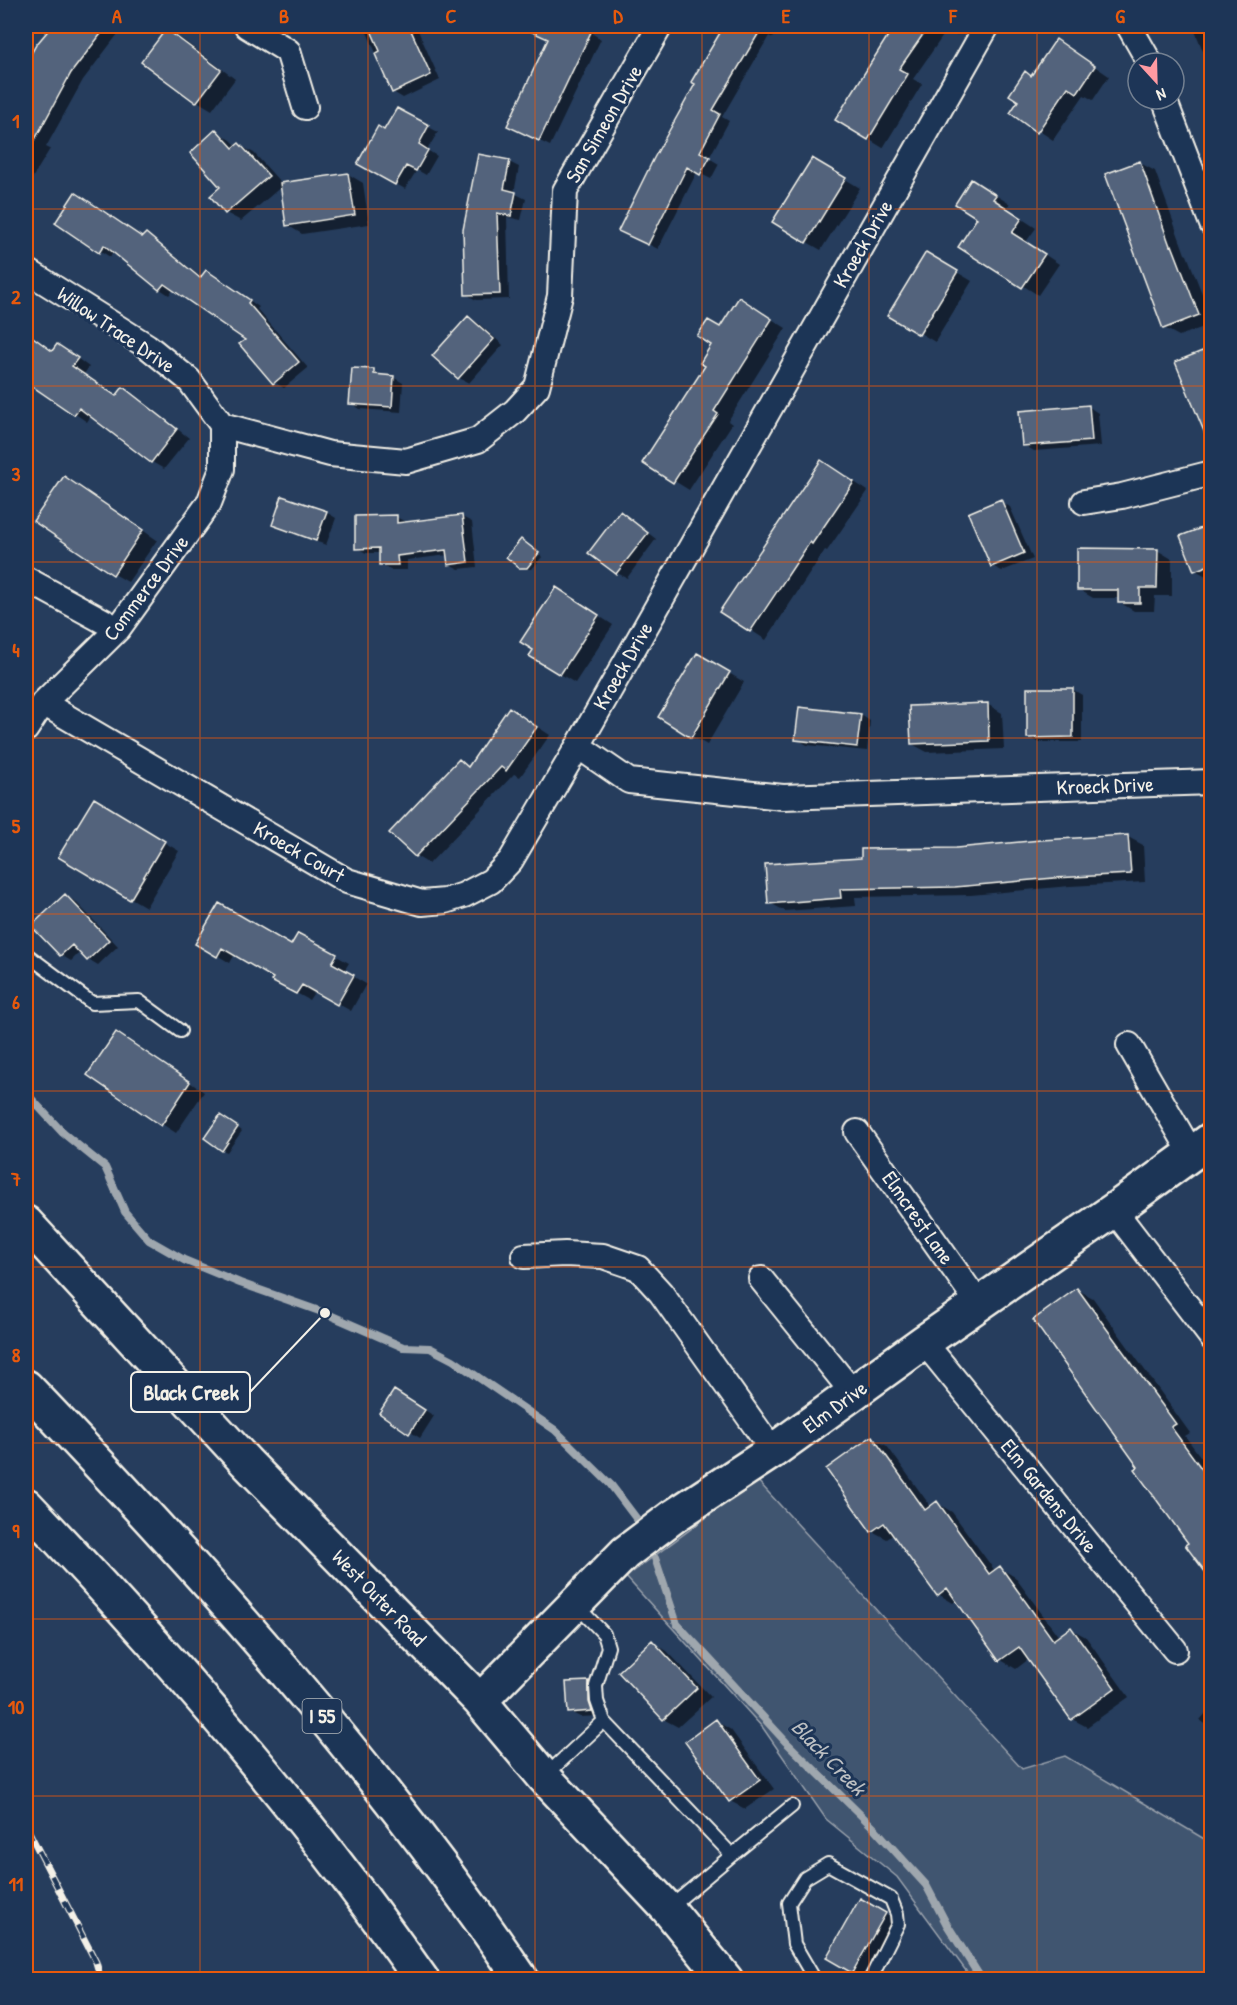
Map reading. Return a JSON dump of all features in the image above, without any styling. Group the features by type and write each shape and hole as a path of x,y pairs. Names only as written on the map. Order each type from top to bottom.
{"main road":[{"name":"Elm Drive","path":"480,1701 625,1553 674,1516 773,1451 1202,1147"},
{"name":"West Outer Road","path":"26,1223 246,1462 480,1701 544,1777 668,1909 726,1980"},
{"name":"I 55","path":"26,1388 178,1549 344,1741 432,1855 522,1980"},
{"path":"26,1505 159,1649 245,1749 333,1860 422,1980"}],"street":[{"path":"247,26 288,51 305,107"},
{"name":"San Simeon Drive","path":"222,425 330,454 406,461 478,440 515,411 537,387 560,296 565,191 660,26"},
{"name":"Kroeck Drive","path":"987,26 578,746 628,781 783,797 1212,783"},
{"path":"1129,26 1144,51"},
{"path":"1169,111 1212,224"},
{"name":"Willow Trace Drive","path":"26,270 147,346 189,380 222,425"},
{"name":"Commerce Drive","path":"26,729 43,703 118,629 209,503 222,469 222,425"},
{"path":"1084,502 1122,496 1212,474"},
{"path":"26,579 118,629"},
{"name":"Kroeck Court","path":"43,703 346,881 422,903 445,901 464,895 491,881 511,860 578,746"},
{"path":"1129,1045 1202,1147"},
{"name":"Elmcrest Lane","path":"857,1132 979,1304"},
{"path":"1114,1210 1212,1338"},
{"path":"524,1256 565,1254 603,1256 638,1269 661,1293 773,1451"},
{"path":"761,1279 854,1394"},
{"name":"Elm Gardens Drive","path":"924,1342 1175,1650"}],"lane":[{"path":"26,954 92,1003 139,1001 180,1031"},
{"path":"575,1604 604,1634 608,1647 596,1686 597,1701 604,1721 732,1855"},
{"path":"544,1777 604,1721"},
{"path":"668,1909 792,1806"},
{"path":"814,1980 794,1944 789,1903 805,1878 828,1864 891,1899 897,1914 898,1924 870,1980"}],"shaded area":[{"path":"757,1480 1022,1769 1065,1756 1211,1843 1211,1979 972,1979 897,1877 826,1819 763,1728 626,1577"}],"building":[{"path":"52,26 107,26 71,73 26,156 26,63 36,45"},
{"path":"369,26 409,26 431,75 392,93 375,54 380,51"},
{"path":"519,26 578,26 591,32 539,141 507,126 548,39"},
{"path":"724,26 763,26 713,110 720,114 700,152 710,157 700,175 687,167 648,245 618,231 654,158 695,84 691,82"},
{"path":"894,26 929,26 899,69 908,74 868,140 835,120"},
{"path":"166,29 221,70 196,103 141,62"},
{"path":"1056,39 1095,66 1077,93 1068,87 1037,133 1010,113 1018,101 1009,95 1025,71 1031,76"},
{"path":"397,108 429,125 419,144 428,150 416,171 406,166 395,185 357,164 378,126 384,130"},
{"path":"216,129 233,148 239,143 269,176 225,214 210,196 220,187 190,153"},
{"path":"478,154 510,160 504,189 516,192 511,216 497,213 500,294 465,295 463,230"},
{"path":"812,158 846,178 806,243 772,222"},
{"path":"1140,161 1170,246 1172,245 1199,315 1163,329 1105,174"},
{"path":"348,173 355,215 286,226 280,183"},
{"path":"971,179 996,195 993,199 1022,218 1012,233 1045,254 1022,288 958,247 977,218 955,204"},
{"path":"75,192 142,237 146,233 200,278 206,270 250,300 248,303 299,362 273,384 239,344 245,340 164,284 159,290 104,245 99,253 55,223"},
{"path":"926,252 958,271 919,335 887,316"},
{"path":"739,297 772,319 714,411 718,414 673,483 642,463 705,366 700,363 711,345 697,336 708,320 720,327"},
{"path":"468,316 494,339 458,379 432,356"},
{"path":"26,332 52,351 57,344 78,358 72,366 116,396 123,387 177,429 151,463 79,408 74,415 26,382"},
{"path":"1212,347 1212,448 1211,448 1175,362"},
{"path":"352,368 374,369 374,374 394,376 392,407 349,404"},
{"path":"1089,405 1092,441 1022,446 1019,411"},
{"path":"821,460 854,482 812,544 810,542 750,632 719,612"},
{"path":"64,476 143,530 113,575 33,521"},
{"path":"282,496 327,511 316,541 272,525"},
{"path":"1001,499 1024,553 991,567 968,513"},
{"path":"620,511 648,533 616,574 588,553"},
{"path":"397,515 397,523 462,515 468,562 448,565 446,550 397,556 398,565 379,565 379,548 355,549 355,516"},
{"path":"1212,524 1212,564 1194,571 1180,536"},
{"path":"521,539 539,553 527,568 519,568 506,557"},
{"path":"1077,548 1158,549 1157,588 1140,588 1140,603 1118,603 1118,590 1077,590"},
{"path":"556,587 599,615 560,675 529,656 533,650 520,642"},
{"path":"697,653 730,672 691,738 658,717"},
{"path":"1027,688 1073,688 1073,737 1027,738"},
{"path":"988,703 989,741 911,744 909,706"},
{"path":"509,707 537,727 506,771 501,767 415,857 389,833 459,759 468,767"},
{"path":"799,707 861,714 857,747 795,740"},
{"path":"94,798 165,841 130,900 58,857"},
{"path":"1128,835 1131,874 955,887 840,889 841,898 768,904 765,864 861,858 861,849 956,848"},
{"path":"65,894 109,940 87,961 72,945 60,956 31,926"},
{"path":"219,903 291,945 298,933 337,954 332,963 354,975 337,1005 302,985 296,994 271,981 273,978 222,948 217,957 195,944"},
{"path":"116,1032 190,1082 161,1126 87,1075"},
{"path":"220,1115 238,1127 222,1151 204,1138"},
{"path":"1077,1288 1176,1424 1171,1427 1212,1483 1212,1581 1185,1545 1188,1543 1134,1469 1138,1467 1033,1320"},
{"path":"394,1390 425,1410 409,1434 379,1413"},
{"path":"872,1436 925,1510 937,1501 989,1574 1000,1566 1053,1640 1071,1627 1115,1688 1071,1720 1019,1647 999,1661 947,1588 937,1596 884,1523 871,1532 826,1469"},
{"path":"652,1640 697,1688 663,1720 618,1672"},
{"path":"589,1681 589,1702 592,1711 568,1713 566,1682"},
{"path":"716,1719 760,1780 729,1802 685,1742"},
{"path":"860,1898 886,1913 852,1973 826,1958"}],"waterway":[{"name":"Black Creek","path":"26,1093 63,1133 105,1167 125,1212 149,1240 184,1260 240,1283 325,1313 403,1347 430,1348 453,1360 555,1430 611,1485 642,1526"},
{"name":"Black Creek","path":"655,1558 677,1624 786,1742 875,1829 926,1885 946,1923 982,1980"}],"railway":[{"path":"26,1826 96,1962 101,1980"}],"place":[{"name":"Black Creek","path":"325,1313"}]}
